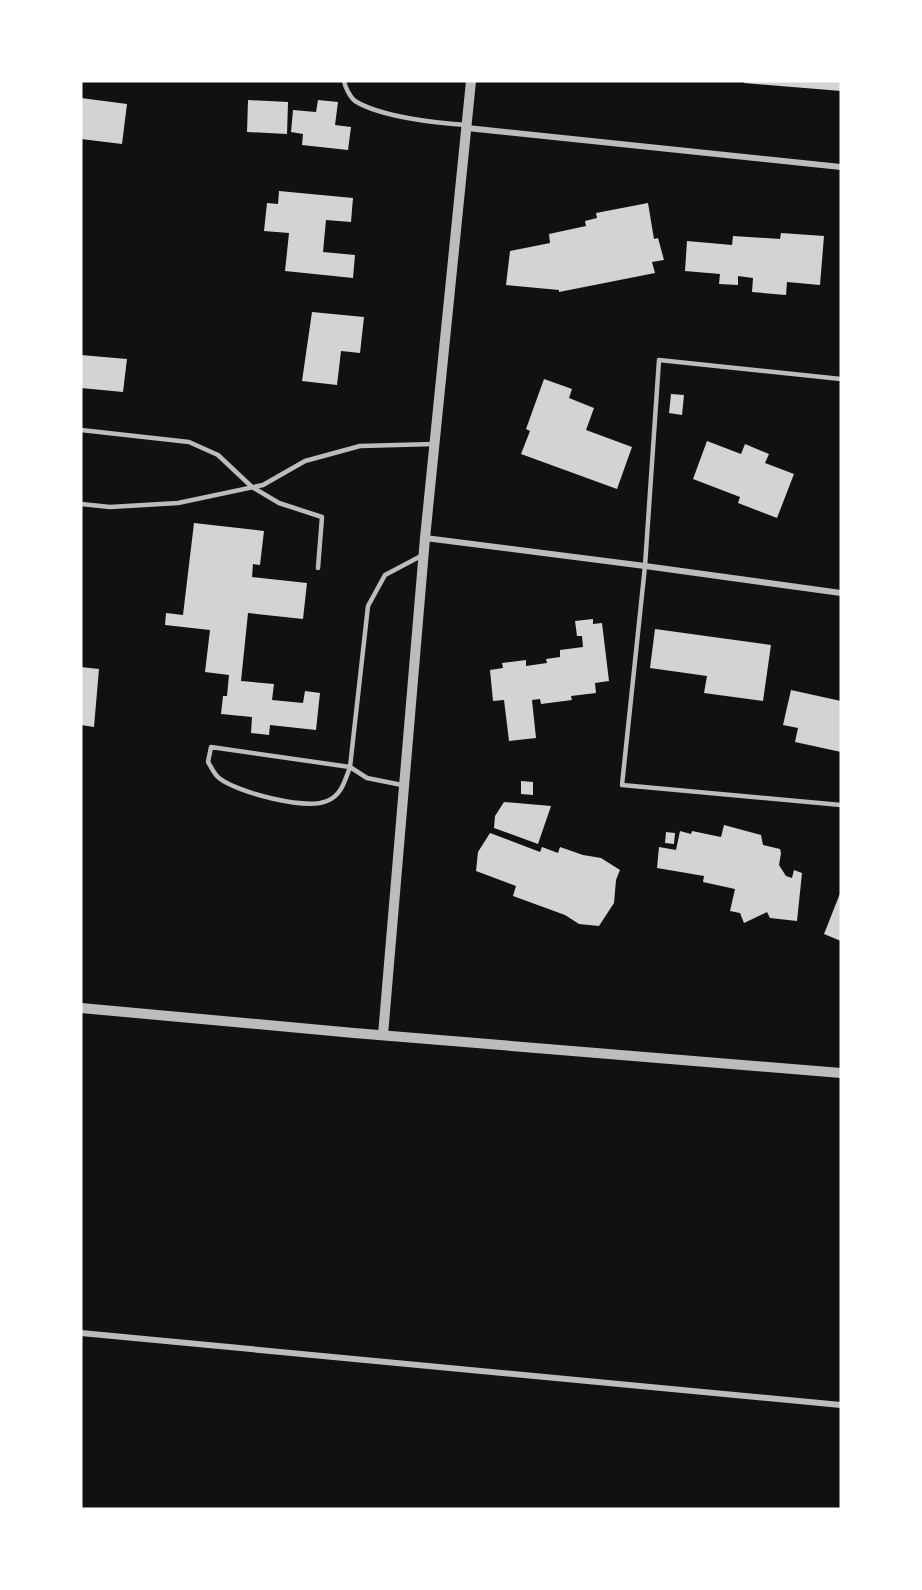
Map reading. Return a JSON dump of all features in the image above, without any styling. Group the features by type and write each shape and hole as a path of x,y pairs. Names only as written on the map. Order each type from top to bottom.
{"street":[{"path":"383,1035 425,538 471,81"},
{"path":"467,126 841,166"},
{"path":"425,538 841,593"},
{"path":"81,1008 841,1073"},
{"path":"81,1333 841,1405"}],"lane":[{"path":"344,81 353,100 370,108 412,119 467,126"},
{"path":"841,379 659,360 645,566 622,785 841,805"},
{"path":"81,430 189,442 218,455 252,488 279,503 322,517 318,568"},
{"path":"81,504 110,507 178,503 263,485 305,461 360,446 435,444"},
{"path":"404,786 367,778 350,767 211,747 208,762 217,777 235,788 258,795 314,804 329,800 342,790 350,767 368,606 385,575 424,555"}],"building":[{"path":"744,81 841,81 841,91 744,83"},
{"path":"81,98 127,104 122,144 81,139"},
{"path":"248,100 288,102 287,134 247,132"},
{"path":"318,100 338,102 335,125 351,127 348,150 302,145 303,134 291,132 293,110 316,112"},
{"path":"279,191 353,198 351,222 326,220 323,252 355,255 353,278 285,271 289,233 264,231 267,203 278,204"},
{"path":"648,203 654,239 658,238 664,260 652,262 655,273 559,292 559,290 506,285 510,251 550,243 549,234 586,226 585,221 597,218 596,213"},
{"path":"781,233 824,236 820,285 787,282 786,295 752,292 753,278 738,276 738,285 719,284 720,274 685,271 687,241 732,245 733,236 780,239"},
{"path":"312,312 364,317 360,353 341,351 337,385 302,381"},
{"path":"81,355 127,359 123,392 81,388"},
{"path":"544,379 572,389 569,398 594,408 586,430 632,447 617,489 521,454 530,431 526,429"},
{"path":"671,394 684,395 682,415 669,413"},
{"path":"707,441 741,454 745,444 769,454 765,463 794,474 777,518 738,503 740,497 693,479"},
{"path":"194,523 264,531 260,565 253,564 252,577 307,583 303,619 248,613 241,681 274,684 272,700 303,703 305,691 320,693 316,730 270,725 269,735 251,733 252,717 221,714 223,696 227,696 229,675 205,672 210,630 165,625 166,613 183,615"},
{"path":"593,619 593,624 602,623 609,681 595,683 596,693 571,696 572,700 541,704 540,699 532,700 536,738 509,741 504,700 493,701 490,670 503,668 502,663 526,660 526,666 547,663 546,659 560,657 560,650 583,647 582,636 577,636 575,621"},
{"path":"655,629 771,645 763,701 704,693 707,676 650,668"},
{"path":"81,667 99,669 94,727 81,725"},
{"path":"791,690 841,701 841,752 795,742 798,728 783,725"},
{"path":"521,781 533,782 533,795 521,794"},
{"path":"504,802 551,806 538,844 494,828 495,816"},
{"path":"724,825 761,835 763,845 780,849 779,865 786,876 792,878 794,870 802,873 797,921 770,918 767,912 744,923 740,913 730,911 735,889 703,882 704,876 657,868 659,847 676,850 680,831 721,837"},
{"path":"666,832 675,833 674,844 665,843"},
{"path":"490,833 540,852 542,847 558,853 560,847 601,858 620,870 616,880 614,903 599,926 579,924 565,915 513,896 516,886 476,871 478,852"},
{"path":"841,891 841,941 824,934"}]}
